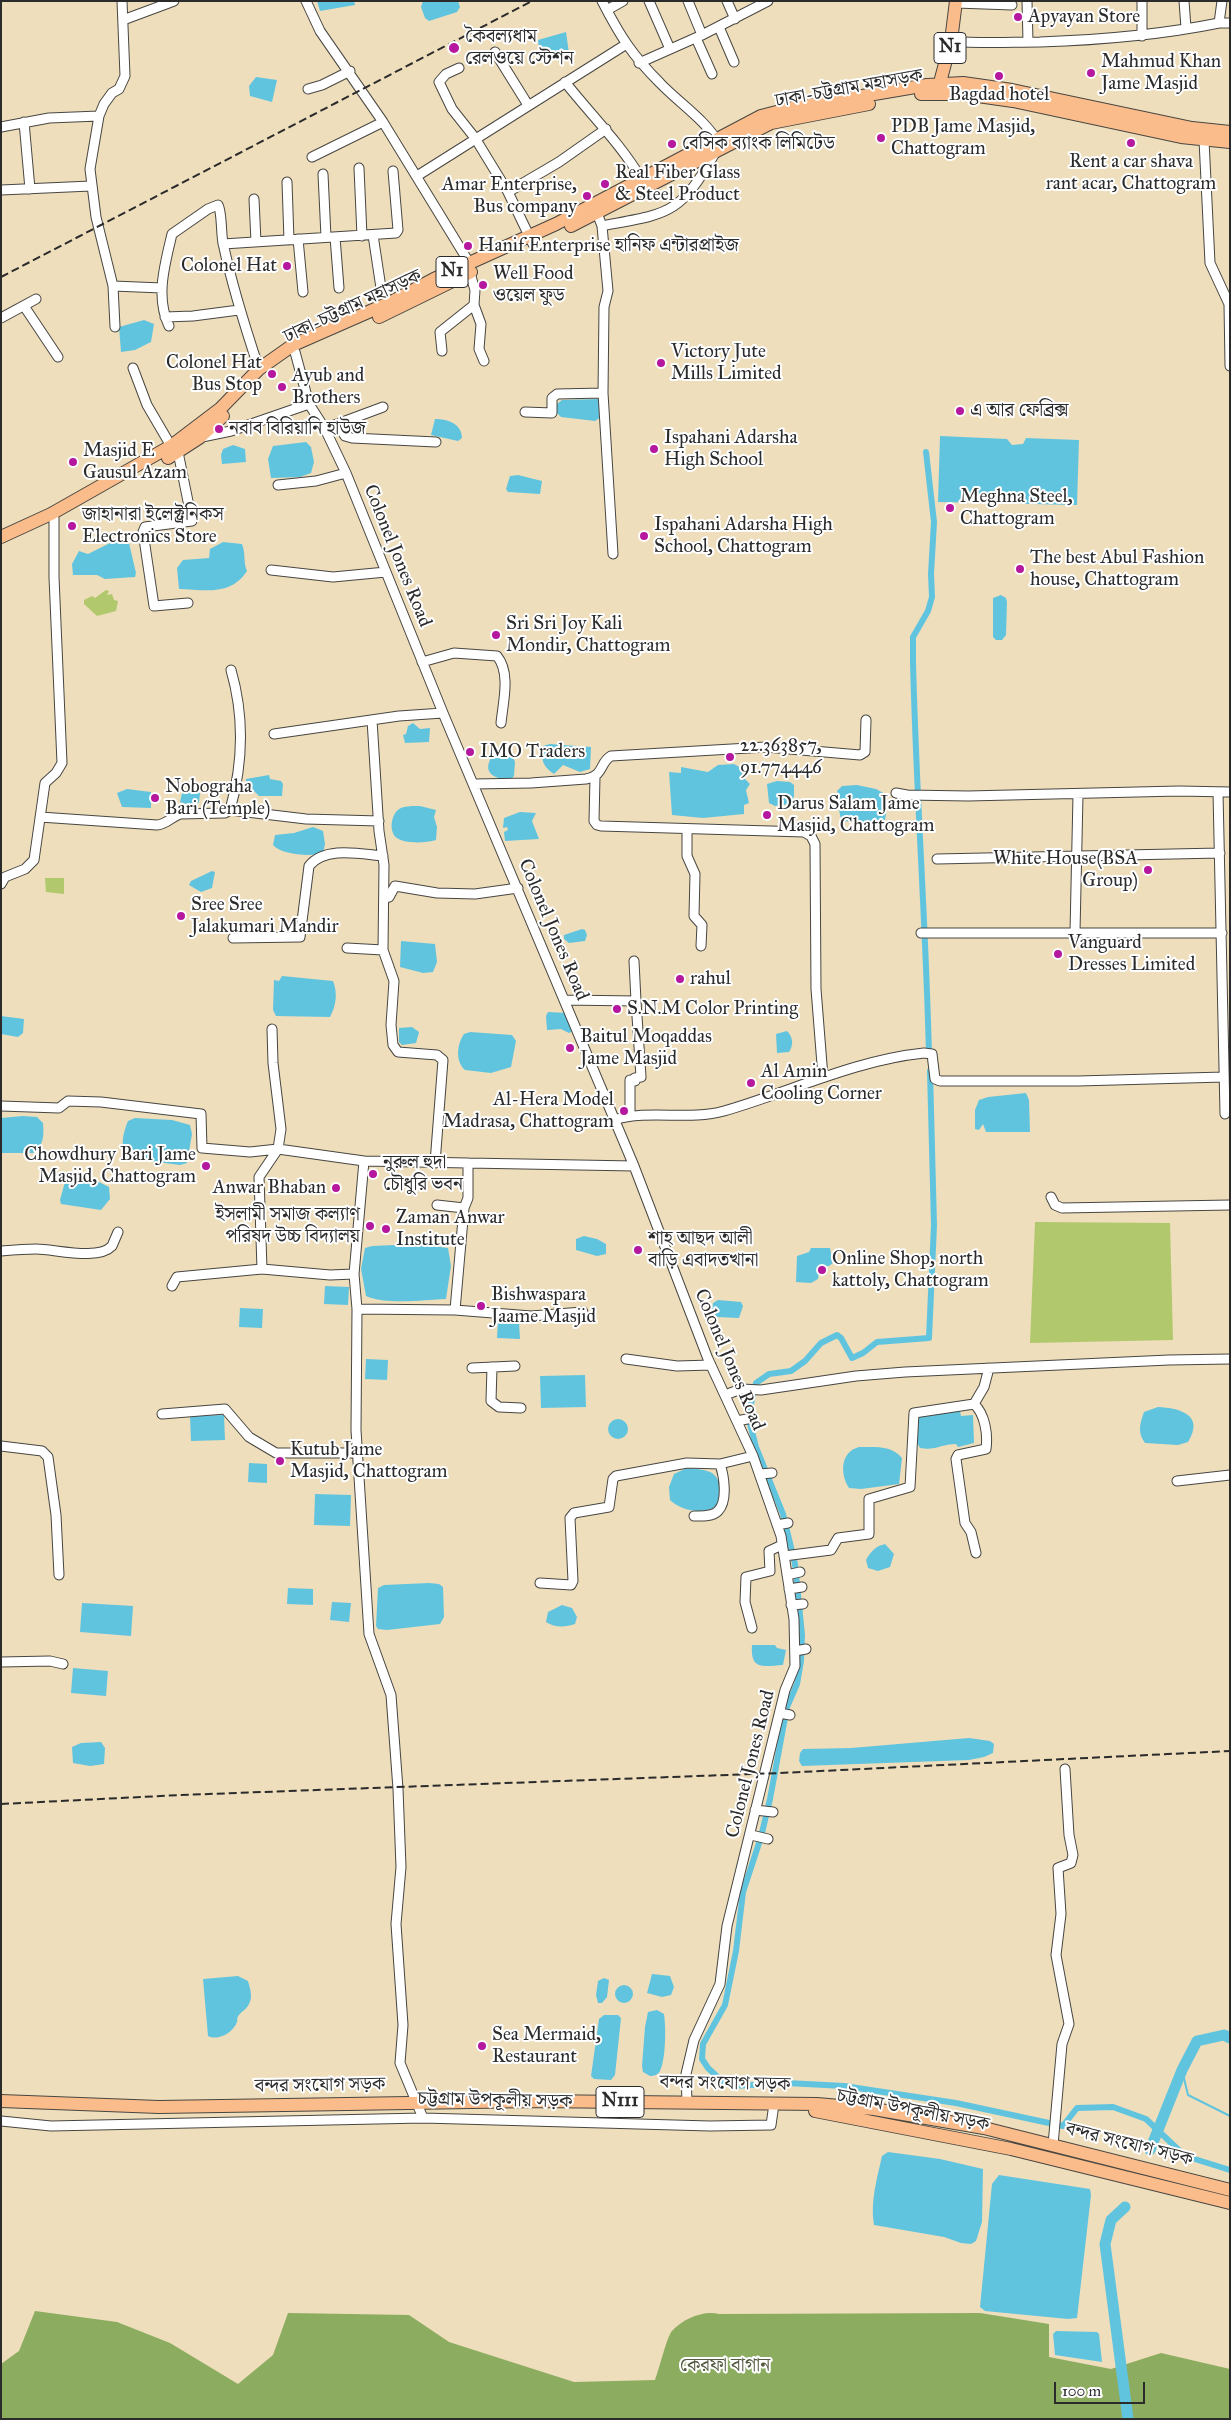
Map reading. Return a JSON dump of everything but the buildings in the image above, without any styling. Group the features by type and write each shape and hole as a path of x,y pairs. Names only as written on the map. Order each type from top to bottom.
{"highway":[{"name":"ঢাকা-চট্টগ্রাম মহাসড়ক","path":"532,240 642,180 771,123 938,88 951,41 956,2"},
{"path":"938,88 963,83 1012,90 1192,128 1230,132"},
{"path":"938,88 1204,140 1230,142"},
{"name":"ঢাকা-চট্টগ্রাম মহাসড়ক","path":"1,544 164,461 174,449 221,408 259,369 293,345 597,213 718,148"},
{"name":"ঢাকা-চট্টগ্রাম মহাসড়ক","path":"1,537 199,438 265,374 296,352 397,309 470,268"},
{"name":"বন্দর সংযোগ সড়ক","path":"1,2101 159,2107 534,2101 687,2102 874,2109 984,2128 1230,2190"},
{"name":"চট্টগ্রাম উপকূলীয় সড়ক","path":"774,2104 1011,2149 1230,2203"}],"street":[{"path":"115,327 113,286 102,248 91,186 90,169 99,116 104,104 112,93 119,89 124,76 122,1"},
{"path":"123,20 174,1"},
{"path":"306,1 320,31 350,71 383,122 417,176 470,268 475,290 474,305 481,324 480,349 484,361"},
{"path":"602,226 660,215 677,206 687,196 718,148 696,116 640,63 626,45 604,6 623,1"},
{"path":"649,1 670,50"},
{"path":"688,1 712,74"},
{"path":"727,1 735,18"},
{"path":"640,63 719,27 768,1"},
{"path":"1027,1 1028,42"},
{"path":"1142,1 1142,36"},
{"path":"1184,1 1186,28"},
{"path":"1219,23 1222,1"},
{"path":"956,2 1012,5"},
{"path":"951,41 1070,42 1142,36 1219,23 1230,23"},
{"path":"719,27 734,62"},
{"path":"417,176 626,45"},
{"path":"495,52 528,105"},
{"path":"459,68 446,74 438,82 452,109 475,138 508,192 532,240"},
{"path":"308,89 322,85 350,71"},
{"path":"565,82 606,129 630,160 642,180"},
{"path":"1,127 24,122 76,116 99,116"},
{"path":"24,122 30,188"},
{"path":"312,157 383,122"},
{"path":"508,192 559,162 606,129"},
{"path":"1204,140 1210,263 1229,304 1230,366"},
{"path":"359,168 362,236"},
{"path":"223,244 393,234 398,230 393,171"},
{"path":"323,174 330,237 339,288"},
{"path":"287,182 303,292"},
{"path":"1,190 91,186"},
{"path":"254,199 256,242"},
{"path":"169,326 165,317 162,288 166,258 174,231 185,227 215,205 220,208 220,229 223,244 239,310 259,369"},
{"path":"597,213 602,226 608,290 604,307 603,393 613,554"},
{"path":"373,235 381,288"},
{"path":"113,286 162,288"},
{"path":"1,318 36,299"},
{"path":"442,351 440,332 474,305"},
{"path":"24,306 58,357"},
{"path":"165,317 186,317 239,310"},
{"name":"Colonel Jones Road","path":"296,352 309,404 325,429 346,473 442,713 474,784 634,1166 711,1365 739,1420 778,1525 785,1556 792,1605 795,1666 785,1690 753,1836 727,1926 720,1984 694,2040 686,2074 687,2102"},
{"path":"133,368 147,405 174,449 192,521 145,527 143,532 154,606 188,603"},
{"path":"525,412 552,414 552,398 557,394 603,393"},
{"path":"199,438 232,431 309,404"},
{"path":"325,429 383,407"},
{"path":"337,424 345,436 352,438 436,442"},
{"path":"278,485 316,481 346,473"},
{"path":"1,884 5,877 25,869 34,860 45,783 56,773 62,764 54,577 54,518"},
{"path":"271,570 333,577 386,572"},
{"path":"422,662 454,653 497,656 502,663 505,673 501,723"},
{"path":"230,670 239,704 240,746 230,810"},
{"path":"274,734 372,720 442,713"},
{"path":"372,720 382,856 384,898 383,950 394,981 391,1025 393,1045 398,1052 438,1055 443,1060 435,1163"},
{"path":"474,784 530,783 595,777 600,772 607,758 611,756 766,747 864,755 866,720"},
{"path":"595,777 594,820 597,825 804,832 811,836 815,844 816,990 823,1078"},
{"path":"896,793 925,796 1078,795 1179,791 1230,792"},
{"path":"1218,792 1227,1064 1224,1077 1225,1114"},
{"path":"1075,932 1078,795"},
{"path":"40,817 157,825 165,824 180,814 225,813 230,810 306,819 378,821"},
{"path":"687,829 687,856 695,874 694,916 702,925 701,946"},
{"path":"233,938 300,937 309,866 312,862 340,852 382,856"},
{"path":"937,859 1076,858 1220,853"},
{"path":"384,898 389,897 395,886 437,893 475,894 518,888"},
{"path":"925,933 1222,933"},
{"path":"347,948 383,950"},
{"path":"630,1116 630,1080 641,1077 634,962"},
{"path":"564,1000 636,1001"},
{"path":"262,1269 259,1176 278,1149 281,1129 273,1063 272,1029"},
{"path":"614,1120 630,1116 699,1116 723,1112 862,1066 928,1053 933,1075 935,1079 940,1081 1097,1081 1224,1077"},
{"path":"1,1106 59,1108 68,1101 201,1114 202,1148 250,1152 278,1149 364,1162 634,1166"},
{"path":"364,1162 354,1274 357,1309 357,1454 367,1572 369,1634 392,1695 394,1714 401,1867 396,1924 403,2025 400,2063 423,2118"},
{"path":"455,1310 464,1208 468,1198 468,1163"},
{"path":"1051,1197 1055,1205 1062,1208 1230,1205"},
{"path":"437,1206 464,1208"},
{"path":"1,1251 38,1248 64,1253 99,1253 112,1246 118,1232"},
{"path":"172,1286 174,1279 180,1276 235,1273 262,1269 330,1275 354,1274"},
{"path":"357,1309 455,1310 531,1316 583,1312"},
{"path":"626,1359 677,1366 711,1365"},
{"path":"725,1395 741,1389 761,1390 856,1376 1169,1360 1230,1360"},
{"path":"472,1368 515,1366"},
{"path":"492,1367 491,1401 499,1407 521,1408"},
{"path":"974,1404 984,1387 989,1368"},
{"path":"785,1556 831,1550 838,1538 869,1534 869,1499 910,1487 914,1413 974,1404 981,1410 988,1439 986,1449 958,1455 956,1459 966,1523 971,1532 976,1554"},
{"path":"162,1414 225,1409 249,1436 276,1453 357,1454"},
{"path":"739,1420 752,1418"},
{"path":"1,1446 42,1451 48,1457 54,1490 59,1548 59,1575"},
{"path":"540,1583 571,1585 573,1581 570,1518 574,1513 609,1507 612,1479 616,1476 688,1463 720,1464 753,1456"},
{"path":"694,1516 711,1515 717,1512 722,1504 724,1490 720,1464"},
{"path":"760,1474 772,1473"},
{"path":"1177,1481 1230,1475"},
{"path":"778,1525 788,1523"},
{"path":"752,1628 745,1602 746,1577 770,1571 769,1551 782,1545"},
{"path":"788,1574 800,1572"},
{"path":"790,1588 802,1587"},
{"path":"792,1605 803,1604"},
{"path":"795,1650 806,1649"},
{"path":"1,1662 50,1660 63,1664"},
{"path":"780,1713 790,1714"},
{"path":"1053,2145 1057,2078 1062,2044 1069,2024 1056,1955 1061,1914 1058,1868 1071,1862 1073,1855 1069,1835 1065,1769"},
{"path":"759,1811 773,1812"},
{"path":"753,1836 768,1839"},
{"name":"চট্টগ্রাম উপকূলীয় সড়ক","path":"1,2120 51,2126 423,2118 710,2126 771,2125 774,2104"}],"green space":[{"path":"106,590 109,591 107,595 112,594 114,600 118,601 116,611 97,616 84,604 84,600 92,596 95,598"},
{"path":"45,878 64,878 64,894 46,892"},
{"path":"1035,1222 1170,1223 1173,1340 1030,1343"},
{"name":"কেরফা বাগান","path":"35,2311 117,2322 170,2343 238,2384 273,2355 288,2313 409,2315 449,2342 574,2382 655,2380 672,2331 687,2319 700,2314 980,2313 1049,2324 1049,2357 1111,2369 1161,2353 1230,2369 1230,2419 1,2419 1,2364 19,2351"}],"water":[{"path":"317,1 354,1 355,5 320,11"},
{"path":"423,1 458,1 460,7 457,12 429,21 425,18 421,7"},
{"path":"566,32 569,53 540,58 538,40"},
{"path":"256,77 277,80 272,102 250,96 249,86"},
{"path":"144,320 154,324 151,342 135,350 121,352 119,327"},
{"path":"598,399 601,401 602,412 595,421 561,417 555,411 557,404 562,400"},
{"path":"435,419 453,423 460,429 462,438 458,441 431,435"},
{"path":"940,436 1007,439 1012,445 1023,444 1026,438 1079,440 1077,505 938,502"},
{"path":"306,442 311,447 314,462 311,473 300,477 271,478 268,459 273,446"},
{"path":"233,445 245,449 246,462 222,464 221,455 223,449"},
{"path":"518,475 542,481 540,494 508,492 506,489 510,476"},
{"path":"112,542 129,543 136,573 135,577 105,579 97,575 73,575 72,564 79,551 88,554"},
{"path":"223,542 242,544 247,571 241,579 225,588 217,590 179,589 177,568 183,560 209,558 210,549"},
{"path":"1001,595 1006,598 1007,602 1006,635 1002,640 996,640 993,637 993,598"},
{"path":"413,723 420,729 430,728 429,742 405,743 403,735 406,734 408,726"},
{"path":"550,744 591,747 590,769 580,772 563,765 554,774 547,768 542,758 543,746"},
{"path":"509,755 513,757 515,762 514,776 510,780 495,777 489,772 488,768 491,758"},
{"path":"734,764 741,768 743,777 750,784 746,790 749,803 744,805 744,814 703,818 672,815 669,772 681,773 681,767 708,772 718,765"},
{"path":"269,775 270,779 281,781 283,784 282,796 259,796 246,783 246,779"},
{"path":"777,781 790,782 794,785 794,796 791,804 775,806 769,803 767,784"},
{"path":"857,785 876,789 885,794 887,808 885,820 874,823 842,821 837,791 842,786"},
{"path":"127,789 151,792 151,808 122,807 117,793"},
{"path":"183,789 200,793 199,802 195,807 180,802"},
{"path":"420,806 436,810 434,817 437,827 436,840 416,842 397,838 392,831 392,822 395,814 403,807"},
{"path":"520,812 536,813 532,821 539,839 505,841 504,832 508,830 507,827 503,828 504,818"},
{"path":"313,827 323,831 325,844 323,853 311,855 290,853 273,845 275,835 294,833"},
{"path":"212,871 215,872 212,888 201,892 189,885 191,881"},
{"path":"582,929 585,930 587,935 585,941 569,943 564,939 564,935"},
{"path":"401,941 435,944 437,962 433,972 423,973 400,967"},
{"path":"282,976 333,981 336,999 330,1017 276,1016 273,1010 274,980 279,981"},
{"path":"548,1012 567,1013 573,1031 569,1033 561,1029 547,1030 546,1016"},
{"path":"1,1016 24,1019 23,1033 18,1037 1,1034"},
{"path":"412,1027 419,1032 416,1043 402,1045 399,1042 399,1028"},
{"path":"787,1031 791,1036 792,1047 789,1052 777,1053 776,1034"},
{"path":"470,1032 512,1035 516,1041 511,1067 491,1073 465,1070 458,1057 458,1052 464,1034"},
{"path":"1026,1093 1029,1100 1030,1132 986,1132 983,1124 979,1130 975,1129 975,1110 979,1100 988,1097"},
{"path":"37,1117 43,1123 41,1144 33,1153 1,1153 1,1118"},
{"path":"135,1118 172,1120 190,1125 192,1134 187,1163 180,1165 126,1158 123,1149 124,1135 128,1121"},
{"path":"97,1181 109,1187 110,1199 101,1210 61,1204 60,1200 65,1182 83,1183"},
{"path":"584,1236 597,1239 606,1244 606,1254 597,1256 576,1250 576,1239"},
{"path":"416,1244 448,1248 451,1266 446,1299 394,1301 374,1299 366,1296 361,1269 365,1248"},
{"path":"811,1248 830,1248 833,1263 829,1266 820,1266 818,1279 811,1283 796,1282 797,1256 809,1252"},
{"path":"325,1286 349,1287 348,1305 324,1304"},
{"path":"718,1300 741,1302 743,1306 739,1318 717,1317 712,1310 713,1303"},
{"path":"240,1308 263,1309 262,1328 239,1327"},
{"path":"498,1320 519,1322 520,1339 497,1338"},
{"path":"366,1359 388,1360 387,1380 365,1379"},
{"path":"585,1375 586,1407 541,1408 540,1376"},
{"path":"1158,1407 1182,1411 1192,1419 1194,1425 1188,1442 1178,1445 1145,1443 1140,1432 1140,1424 1144,1412"},
{"path":"960,1411 961,1416 973,1415 974,1443 958,1447 956,1444 930,1449 920,1448 916,1432 919,1416"},
{"path":"224,1415 225,1440 191,1441 190,1416"},
{"path":"618,1419 625,1422 628,1429 625,1436 618,1439 611,1436 608,1429 611,1422"},
{"path":"859,1447 883,1448 898,1454 902,1458 899,1484 861,1489 849,1488 843,1470 845,1458"},
{"path":"249,1463 267,1464 267,1483 248,1482"},
{"path":"687,1468 711,1472 718,1480 719,1504 714,1508 694,1511 680,1507 670,1500 669,1487 674,1474"},
{"path":"315,1494 351,1495 350,1526 314,1525"},
{"path":"885,1544 894,1554 890,1567 878,1571 868,1568 866,1560 870,1554 876,1548"},
{"path":"439,1584 443,1587 444,1617 440,1624 387,1630 378,1629 376,1626 378,1588 384,1585"},
{"path":"288,1588 313,1589 313,1605 287,1604"},
{"path":"332,1602 351,1603 349,1622 330,1620"},
{"path":"82,1603 133,1606 131,1636 80,1632"},
{"path":"562,1605 572,1608 577,1617 575,1624 560,1626 546,1622 548,1612"},
{"path":"752,1645 775,1645 777,1648 786,1650 783,1665 764,1666 756,1663 753,1659"},
{"path":"73,1668 108,1671 106,1696 71,1693"},
{"path":"969,1738 990,1741 994,1744 993,1753 969,1760 802,1766 799,1761 800,1753 803,1749 851,1748"},
{"path":"101,1742 105,1748 104,1764 90,1766 73,1763 72,1747 81,1743"},
{"path":"652,1974 670,1976 674,1987 671,1995 662,1997 647,1993"},
{"path":"238,1976 248,1981 251,1995 249,2004 239,2015 235,2026 229,2033 221,2037 208,2036 203,1979"},
{"path":"604,1978 609,1980 607,1997 602,2003 598,2003 596,1995 598,1981"},
{"path":"620,1985 628,1985 633,1990 631,2001 620,2003 615,1998 615,1990"},
{"path":"657,2010 664,2014 664,2051 660,2071 656,2075 650,2076 643,2072 642,2066 645,2027 648,2012"},
{"path":"604,2015 618,2015 621,2018 615,2075 611,2080 594,2079 591,2076 599,2019"},
{"path":"888,2152 940,2159 983,2169 982,2222 976,2241 971,2244 961,2243 944,2237 874,2225 873,2199 876,2182 882,2156"},
{"path":"999,2175 1090,2189 1091,2195 1077,2318 1068,2319 985,2311 980,2307 992,2184"},
{"path":"1056,2331 1097,2332 1099,2334 1102,2362 1055,2355 1053,2334"}],"waterway":[{"path":"926,452 934,522 931,574 932,597 928,611 913,637 913,661 929,1056"},
{"path":"930,1071 934,1225 929,1338 877,1342 863,1353 852,1358 841,1338 837,1335 821,1343 805,1361 791,1371 769,1374 756,1383 748,1416 756,1447 783,1514 795,1564 802,1635 801,1661 797,1684 787,1707 761,1837 743,1892 736,1951 725,2005 703,2044 702,2059 708,2068 723,2082 733,2086 787,2083 844,2086 956,2103 1063,2126 1077,2108 1113,2107 1146,2119 1185,2156 1230,2170"},
{"path":"1150,2150 1182,2070 1197,2041 1224,2035 1230,2038"},
{"path":"1182,2070 1188,2095 1230,2116"},
{"path":"1125,2207 1111,2220 1105,2244 1128,2419"}],"railway":[{"path":"1,277 532,1"},
{"path":"1,1804 181,1795 780,1773 1230,1751"}],"place":[{"name":"Apyayan Store","path":"1018,17"},
{"name":"কৈবল্যধাম রেলওয়ে স্টেশন","path":"454,48"},
{"name":"Mahmud Khan Jame Masjid","path":"1091,73"},
{"name":"Bagdad hotel","path":"999,76"},
{"name":"PDB Jame Masjid, Chattogram","path":"881,138"},
{"name":"Rent a car shava rant acar, Chattogram","path":"1131,143"},
{"name":"বেসিক ব্যাংক লিমিটেড","path":"672,144"},
{"name":"Real Fiber Glass & Steel Product","path":"605,184"},
{"name":"Amar Enterprise, Bus company","path":"587,196"},
{"name":"Hanif Enterprise হানিফ এন্টারপ্রাইজ","path":"468,246"},
{"name":"Colonel Hat","path":"287,266"},
{"name":"Well Food ওয়েল ফুড","path":"483,285"},
{"name":"Victory Jute Mills Limited","path":"661,363"},
{"name":"Colonel Hat Bus Stop","path":"272,374"},
{"name":"Ayub and Brothers","path":"282,387"},
{"name":"এ আর ফেব্রিক্স","path":"960,411"},
{"name":"নবাব বিরিয়ানি হাউজ","path":"219,429"},
{"name":"Ispahani Adarsha High School","path":"654,449"},
{"name":"Masjid E Gausul Azam","path":"73,462"},
{"name":"Meghna Steel, Chattogram","path":"950,508"},
{"name":"জাহানারা ইলেক্ট্রনিকস Electronics Store","path":"72,526"},
{"name":"Ispahani Adarsha High School, Chattogram","path":"644,536"},
{"name":"The best Abul Fashion house, Chattogram","path":"1020,569"},
{"name":"Sri Sri Joy Kali Mondir, Chattogram","path":"496,635"},
{"name":"IMO Traders","path":"470,752"},
{"name":"22.363857, 91.774446","path":"730,757"},
{"name":"Nobograha Bari (Temple)","path":"155,798"},
{"name":"Darus Salam Jame Masjid, Chattogram","path":"767,815"},
{"name":"White House(BSA Group)","path":"1148,870"},
{"name":"Sree Sree Jalakumari Mandir","path":"181,916"},
{"name":"Vanguard Dresses Limited","path":"1058,954"},
{"name":"rahul","path":"680,979"},
{"name":"S.N.M Color Printing","path":"617,1009"},
{"name":"Baitul Moqaddas Jame Masjid","path":"570,1048"},
{"name":"Al Amin Cooling Corner","path":"751,1083"},
{"name":"Al-Hera Model Madrasa, Chattogram","path":"624,1111"},
{"name":"Chowdhury Bari Jame Masjid, Chattogram","path":"206,1166"},
{"name":"নুরুল হুদা চৌধুরি ভবন","path":"373,1174"},
{"name":"Anwar Bhaban","path":"336,1188"},
{"name":"ইসলামী সমাজ কল্যাণ পরিষদ উচ্চ বিদ্যালয়","path":"370,1226"},
{"name":"Zaman Anwar Institute","path":"386,1229"},
{"name":"শাহ আছদ আলী বাড়ি এবাদতখানা","path":"638,1250"},
{"name":"Online Shop, north kattoly, Chattogram","path":"822,1270"},
{"name":"Bishwaspara Jaame Masjid","path":"481,1306"},
{"name":"Kutub Jame Masjid, Chattogram","path":"280,1461"},
{"name":"Sea Mermaid, Restaurant","path":"482,2046"}]}
